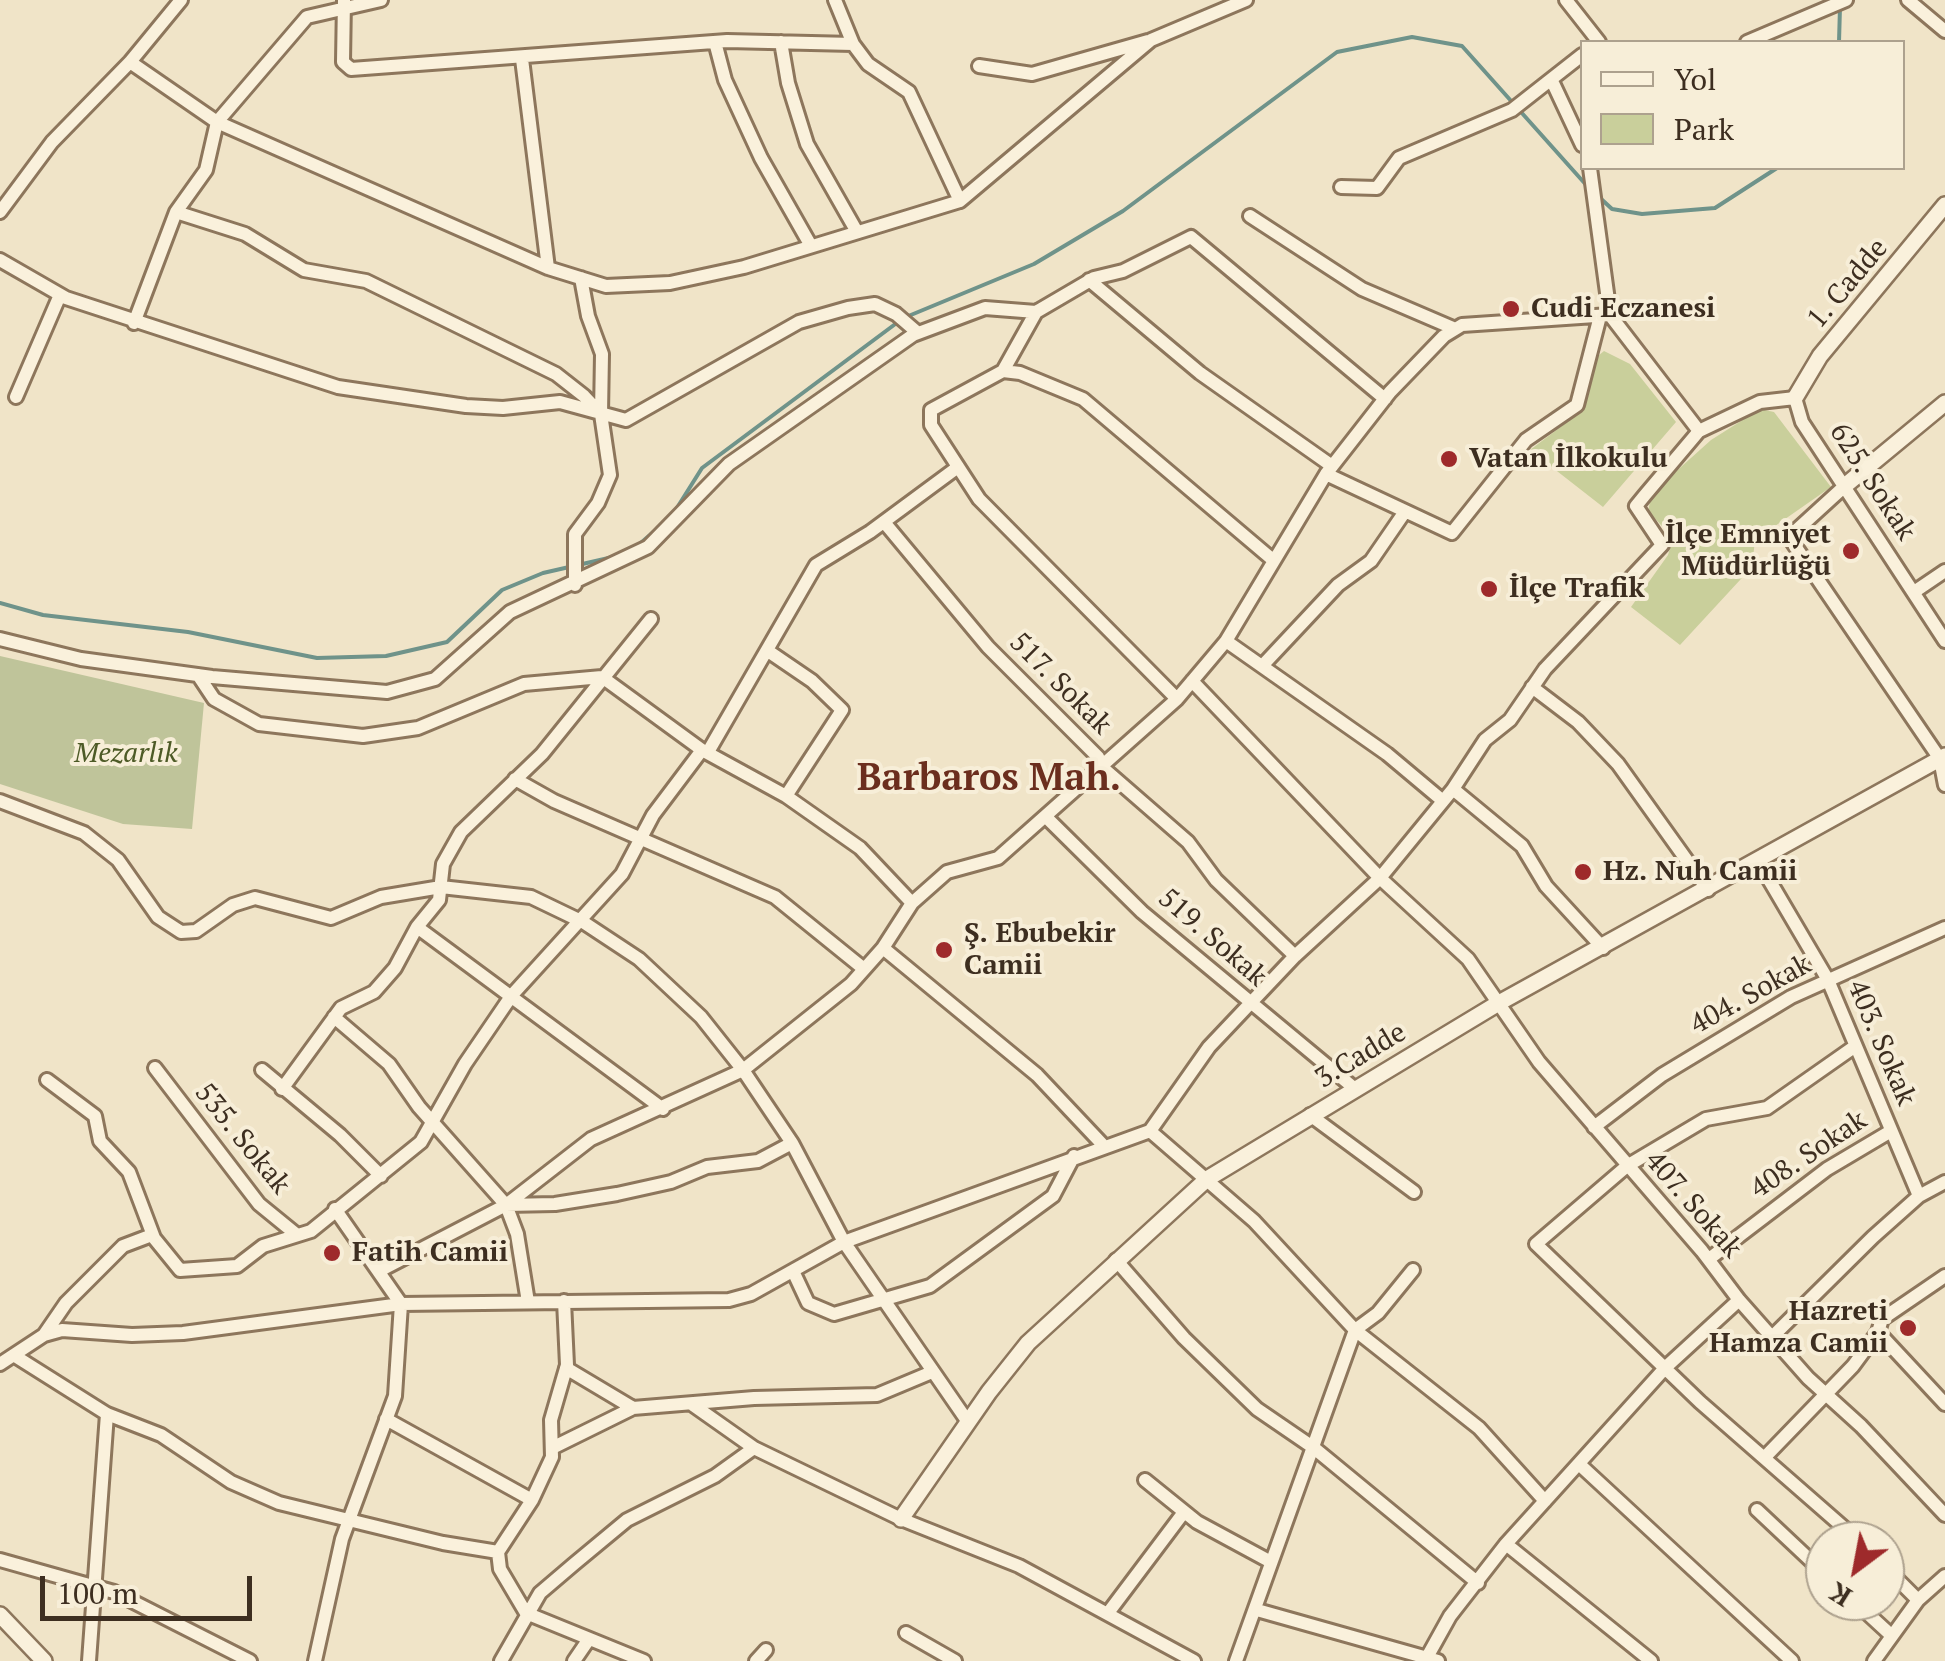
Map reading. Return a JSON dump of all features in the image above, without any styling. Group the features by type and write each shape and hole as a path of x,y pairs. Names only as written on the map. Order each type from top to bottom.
{"street":[{"path":"0,212 52,142 130,62 180,0"},
{"path":"134,323 176,212 206,170 217,122 307,16 343,5 381,0"},
{"path":"835,0 854,44 868,64 909,92 960,201"},
{"path":"979,66 1032,74 1150,40 1246,0"},
{"path":"1566,0 1596,40"},
{"path":"1750,40 1813,4 1846,0"},
{"path":"1908,0 1945,31"},
{"path":"343,5 344,62 351,69 715,42 854,44"},
{"path":"1931,19 1945,9"},
{"path":"130,62 217,122 548,268 606,286 670,284 960,201 1150,40"},
{"path":"715,42 724,80 746,127 811,246"},
{"path":"781,42 788,84 807,144 857,232"},
{"path":"1341,186 1377,188 1398,158 1530,100 1580,57"},
{"path":"522,59 548,268"},
{"path":"1552,81 1580,142"},
{"path":"1089,280 1200,373 1329,470 1404,513 1452,533 1526,440 1577,406 1605,315 1601,234 1592,173"},
{"name":"1. Cadde","path":"1795,398 1820,356 1945,206"},
{"path":"176,212 245,234 304,270 366,281 447,319 556,374 601,414"},
{"path":"1250,216 1362,289 1453,328 1605,315"},
{"path":"1177,699 979,499 931,425 931,410 1003,371 1036,312 1089,280 1124,270 1191,237 1384,399"},
{"path":"0,260 60,295 134,323 234,350 338,387 466,406 504,408 560,402 626,420 799,322 875,304 896,314 918,333"},
{"path":"575,580 575,534 598,503 610,475 601,414 602,354 588,316 581,278"},
{"path":"16,398 60,295"},
{"path":"0,638 81,659 198,675 387,692 435,679 510,612 648,547 730,464 918,333 985,308 1036,312"},
{"path":"1605,315 1699,432"},
{"path":"381,1270 506,1205 591,1138 743,1070 864,969 883,948 912,903 946,872 998,858 1103,768 1177,699 1226,641 1329,470 1384,399 1453,328"},
{"path":"1003,371 1083,399 1274,560"},
{"path":"44,1335 62,1330 132,1336 183,1333 401,1304 728,1300 751,1294 844,1242 1150,1131 1209,1047 1295,956 1380,878 1452,790 1485,740 1510,720 1532,686 1662,545 1636,506 1699,432 1760,402 1795,398"},
{"name":"625. Sokak","path":"1795,398 1802,422 1945,641"},
{"path":"1945,403 1789,537 1942,758 1945,785"},
{"path":"47,1080 95,1116 100,1141 128,1172 152,1235 180,1270 200,1272 237,1266 263,1246 311,1231 422,1142 512,996 583,922 622,874 768,651 816,564 884,522 958,467"},
{"path":"1262,666 1338,585 1371,561 1404,513"},
{"name":"517. Sokak","path":"884,522 988,647 1098,757 1103,768 1188,842 1216,880 1295,956"},
{"path":"1914,592 1945,571"},
{"path":"282,1089 341,1008 374,992 395,968 417,927 440,900 448,850 542,754 651,619"},
{"path":"1226,641 1387,754 1443,801"},
{"path":"768,651 812,681 842,710 786,796"},
{"path":"198,675 214,700 260,724 363,736 418,728 524,684 602,677 705,751 786,796 860,848 912,903"},
{"name":"407. Sokak","path":"1192,682 1380,878 1468,959 1594,1128 1708,1258 1739,1300 1945,1514"},
{"path":"1532,686 1578,722 1618,764 1708,890"},
{"name":"3.Cadde","path":"901,1519 1028,1344 1207,1179 1498,1004 1942,758"},
{"path":"516,780 554,801 775,897 864,969"},
{"path":"1452,790 1522,846 1546,886 1603,948"},
{"path":"0,801 84,833 118,860 158,916 181,932 196,931 233,905 255,898 330,918 381,897 441,887 531,897 583,922 639,959 701,1016 743,1070 792,1143 844,1242 968,1422"},
{"name":"519. Sokak","path":"1046,817 1142,912 1354,1088"},
{"name":"403. Sokak","path":"1758,862 1828,980 1919,1196"},
{"path":"417,927 663,1109"},
{"name":"404. Sokak","path":"1594,1128 1662,1075 1828,980 1945,928"},
{"path":"883,948 1036,1076 1103,1145"},
{"path":"334,1018 390,1064 419,1106 506,1205 517,1234 528,1302"},
{"path":"1837,1521 1536,1244 1627,1166 1706,1119 1767,1108 1854,1047"},
{"name":"535. Sokak","path":"155,1068 259,1204 296,1236"},
{"path":"262,1070 340,1134 381,1176"},
{"path":"1310,1116 1414,1192"},
{"name":"408. Sokak","path":"1708,1258 1826,1170 1891,1130"},
{"path":"1150,1131 1254,1221 1355,1330 1480,1428 1546,1501"},
{"path":"506,1205 555,1204 617,1194 671,1182 706,1168 758,1162 792,1143"},
{"path":"793,1271 808,1304 834,1314 945,1279 998,1234 1052,1196 1074,1156"},
{"path":"1773,1336 1919,1196 1945,1182"},
{"path":"314,1661 349,1520 395,1396 401,1304 335,1209"},
{"path":"0,1364 44,1335 66,1303 123,1246 152,1235"},
{"path":"1116,1260 1184,1338 1257,1409 1314,1448 1478,1583"},
{"path":"1236,1661 1355,1330 1378,1312 1413,1270"},
{"path":"1765,1457 1827,1395 1878,1332 1882,1319 1945,1276"},
{"path":"1257,1610 1430,1659 1450,1616 1506,1544 1666,1367 1739,1300"},
{"path":"564,1301 566,1368 552,1420 552,1457 532,1500 498,1552 500,1569 526,1613 644,1661"},
{"path":"1878,1332 1940,1387 1945,1404"},
{"path":"16,1356 106,1414 161,1435 231,1482 278,1503 498,1552"},
{"path":"566,1368 633,1408"},
{"path":"552,1448 633,1408 877,1395 932,1372"},
{"path":"693,1405 754,1448 901,1519 1019,1566 1194,1661"},
{"path":"89,1661 91,1583 106,1414"},
{"path":"386,1419 532,1500"},
{"path":"502,1661 540,1593 627,1520 715,1476 754,1448"},
{"path":"1579,1464 1792,1661"},
{"path":"1145,1480 1184,1512 1271,1562"},
{"path":"1757,1510 1805,1555"},
{"path":"1108,1613 1184,1512"},
{"path":"1506,1544 1651,1661"},
{"path":"0,1560 91,1583 250,1661"},
{"path":"1874,1661 1918,1600 1945,1576"},
{"path":"1905,1587 1918,1600"},
{"path":"0,1615 44,1661"},
{"path":"1876,1621 1892,1636"},
{"path":"906,1633 956,1661"},
{"path":"574,1661 588,1639"},
{"path":"756,1661 766,1650"}],"green space":[{"path":"1604,351 1630,364 1676,422 1603,507 1530,450 1583,410 1598,356"},
{"path":"1760,409 1774,412 1831,487 1755,540 1752,567 1680,645 1631,607 1668,555 1673,538 1648,511 1652,493 1711,440"},
{"name":"Mezarlık","path":"0,656 204,703 192,829 123,824 0,784"}],"waterway":[{"path":"1839,40 1840,7"},
{"path":"906,317 1034,264 1123,211 1337,52 1412,37 1462,46 1588,187"},
{"path":"1599,197 1612,209 1642,214 1715,208 1774,170"},
{"path":"675,511 702,468 898,322"},
{"path":"635,548 658,528"},
{"path":"0,603 43,615 188,632 317,658 386,656 447,642 502,590 543,573 613,557"}],"place":[{"name":"Cudi Eczanesi","path":"1511,309"},
{"name":"Vatan İlkokulu","path":"1449,459"},
{"name":"İlçe Emniyet Müdürlüğü","path":"1851,551"},
{"name":"İlçe Trafik","path":"1489,589"},
{"name":"Hz. Nuh Camii","path":"1583,872"},
{"name":"Ş. Ebubekir Camii","path":"944,950"},
{"name":"Fatih Camii","path":"332,1253"},
{"name":"Hazreti Hamza Camii","path":"1908,1328"}],"district":[{"name":"Barbaros Mah.","path":"989,779"}]}
